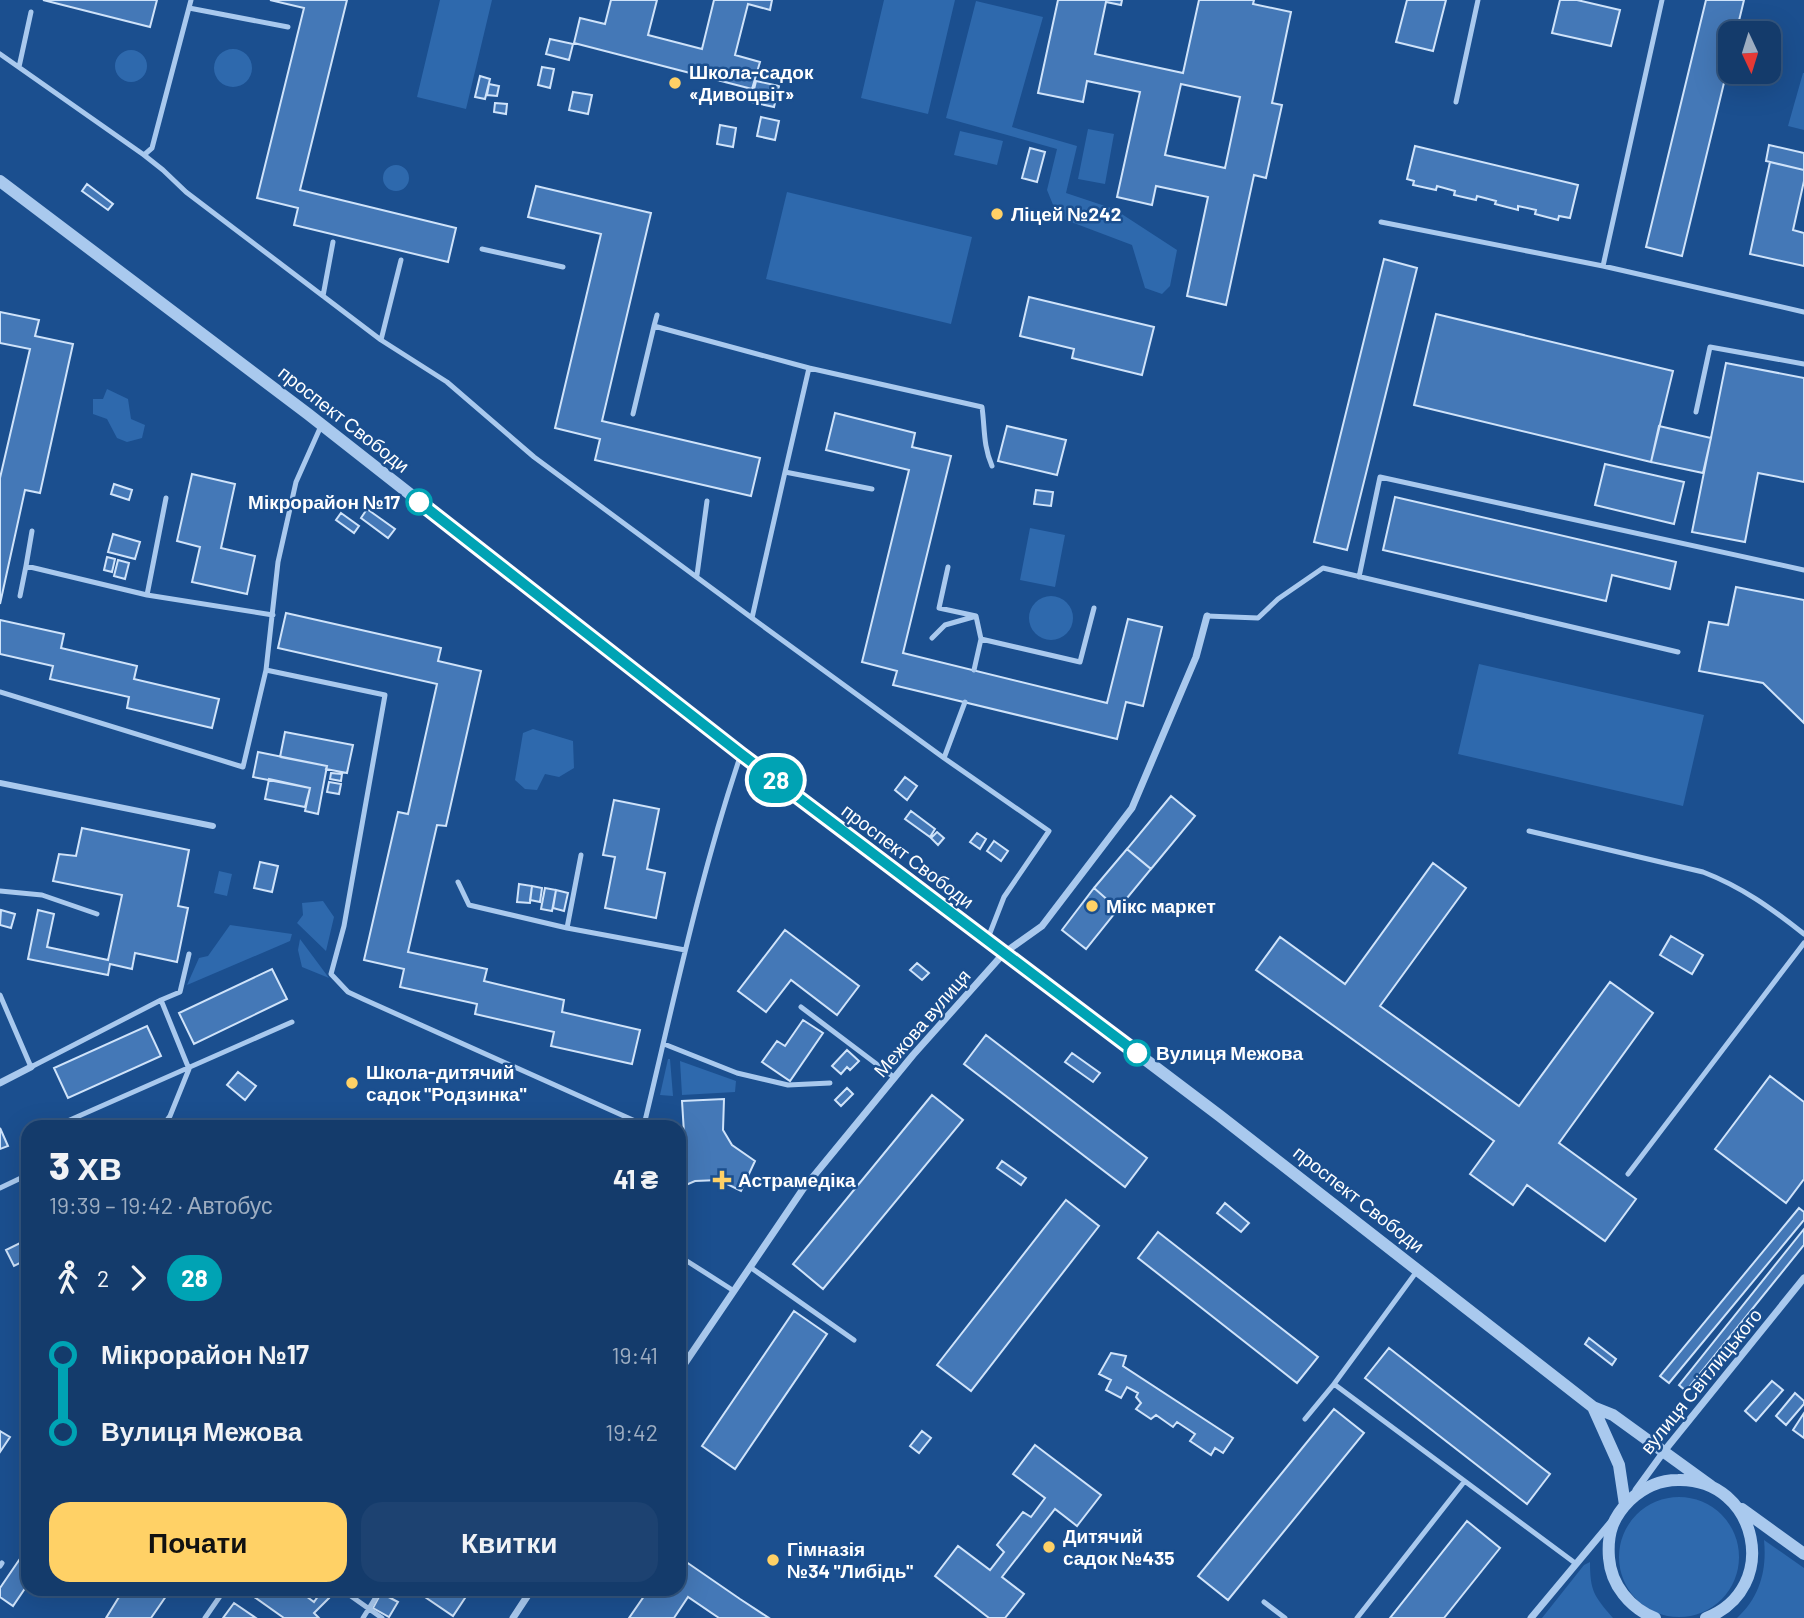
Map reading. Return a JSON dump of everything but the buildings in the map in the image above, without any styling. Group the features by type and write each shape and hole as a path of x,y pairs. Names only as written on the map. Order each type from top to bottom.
{"street":[{"name":"проспект Свободи","path":"0,181 321,426 741,754 1419,1269 1593,1408 1613,1415 1665,1450 1734,1503"},
{"name":"Межова вулиця","path":"686,1362 803,1189 895,1078 1004,954 1042,926 1132,808 1196,657 1207,616"},
{"path":"0,783 213,826"},
{"path":"0,1083 31,1067"},
{"name":"вулиця Світлицького","path":"1625,1505 1665,1450 1804,1278"},
{"name":"проспект Свободи","path":"1593,1408 1619,1465 1625,1505"},
{"path":"1531,1618 1614,1517 1646,1488 1685,1479 1711,1486"},
{"path":"1734,1503 1804,1554"},
{"path":"1706,1618 1734,1599 1749,1573 1752,1544 1749,1529 1734,1503"},
{"path":"1614,1517 1609,1546 1612,1575 1628,1600 1639,1610 1655,1618"},
{"path":"513,1618 528,1596"}],"lane":[{"path":"144,155 152,148 191,0"},
{"path":"1457,102 1478,0"},
{"path":"1603,267 1661,0"},
{"path":"189,8 288,27"},
{"path":"19,67 31,12"},
{"path":"0,54 144,155 186,192 382,340 447,382 534,457 944,758 1049,831 1004,897 986,940"},
{"path":"1381,222 1603,267 1804,312"},
{"path":"323,296 332,242"},
{"path":"482,249 563,267"},
{"path":"382,340 401,260"},
{"path":"633,414 657,315"},
{"path":"654,326 808,368 982,407 985,449 992,466"},
{"path":"1696,412 1710,347 1804,364"},
{"path":"752,618 808,368"},
{"path":"0,692 243,767 267,670 278,562 296,482 321,426"},
{"path":"785,472 872,489"},
{"path":"1359,577 1380,477 1804,570"},
{"path":"147,595 166,498"},
{"path":"697,575 708,501"},
{"path":"20,596 32,531"},
{"path":"26,566 147,595 273,615"},
{"path":"948,567 939,608 976,616"},
{"path":"1207,616 1258,618 1278,599 1323,568 1678,652"},
{"path":"981,639 1080,662 1094,608"},
{"path":"932,638 945,625 976,616"},
{"path":"974,670 981,639 976,616"},
{"path":"267,670 385,695 344,926 331,974 348,992 634,1120"},
{"path":"944,758 965,702"},
{"path":"646,1120 685,950 724,804 741,754"},
{"path":"1529,831 1703,872 1758,898 1804,934"},
{"path":"567,928 581,855"},
{"path":"458,882 469,905 567,928 685,950"},
{"path":"0,891 42,895 97,914"},
{"path":"1628,1174 1804,943"},
{"path":"0,995 31,1067 180,992 189,954"},
{"path":"161,1000 189,1069 167,1120"},
{"path":"801,1007 895,1078"},
{"path":"70,1120 292,1022"},
{"path":"664,1044 737,1073 775,1082 788,1085 830,1083"},
{"path":"0,1188 21,1178"},
{"path":"686,1260 734,1291"},
{"path":"750,1267 854,1340"},
{"path":"1305,1419 1419,1269"},
{"path":"1334,1384 1575,1563"},
{"path":"1357,1618 1464,1482"},
{"path":"205,1618 220,1596"},
{"path":"350,1596 382,1618"},
{"path":"363,1618 376,1596"},
{"path":"1265,1602 1285,1618"}],"shaded area":[{"path":"440,0 492,0 466,109 417,97"},
{"path":"884,0 955,0 928,114 861,98"},
{"path":"976,1 1043,17 1012,127 1077,146 1066,193 1114,209 1177,250 1170,286 1162,294 1145,288 1132,245 1058,217 1047,190 1057,149 946,118"},
{"path":"233,49 246,55 252,68 246,81 233,87 220,81 214,68 220,55"},
{"path":"131,50 143,54 147,66 143,78 131,82 119,78 115,66 119,54"},
{"path":"1804,73 1804,130 1788,126"},
{"path":"1088,129 1114,134 1105,184 1078,179"},
{"path":"960,131 1003,141 997,165 954,155"},
{"path":"396,165 405,169 409,178 405,187 396,191 387,187 383,178 387,169"},
{"path":"787,192 972,237 951,324 766,279"},
{"path":"107,389 128,399 131,419 145,425 142,438 127,442 117,438 107,419 93,414 93,399 103,399"},
{"path":"1030,528 1065,535 1055,587 1020,580"},
{"path":"1051,596 1066,603 1073,618 1066,633 1051,640 1036,633 1029,618 1036,603"},
{"path":"1479,664 1704,715 1683,806 1458,754"},
{"path":"533,729 573,741 574,768 559,777 545,774 537,790 525,789 515,780 523,733"},
{"path":"219,871 232,874 227,896 214,893"},
{"path":"323,901 334,917 326,951 297,923 303,915 302,903"},
{"path":"230,925 292,934 290,941 187,985 199,958 208,956"},
{"path":"300,939 329,978 302,967 298,950"},
{"path":"670,1059 673,1096 660,1095"},
{"path":"680,1061 736,1081 735,1092 682,1095"},
{"path":"1679,1497 1702,1502 1721,1515 1734,1534 1739,1557 1734,1580 1721,1599 1702,1612 1679,1617 1656,1612 1637,1599 1624,1580 1619,1557 1624,1534 1637,1515 1656,1502"},
{"path":"1764,1540 1804,1568 1804,1618 1737,1618 1751,1601 1760,1582"},
{"path":"1590,1562 1594,1593 1613,1618 1542,1618 1584,1565"}],"bus line":[{"name":"28","path":"419,502 741,754 1137,1053"}],"place":[{"name":"Школа-садок «Дивоцвіт»","path":"675,83"},
{"name":"Ліцей №242","path":"997,214"},
{"name":"Мікрорайон №17","path":"419,502"},
{"name":"Мікс маркет","path":"1092,906"},
{"name":"Вулиця Межова","path":"1137,1053"},
{"name":"Школа-дитячий садок \"Родзинка\"","path":"352,1083"},
{"name":"Астрамедіка","path":"722,1180"},
{"name":"Дитячий садок №435","path":"1049,1547"},
{"name":"Гімназія №34 \"Либідь\"","path":"773,1560"}]}
